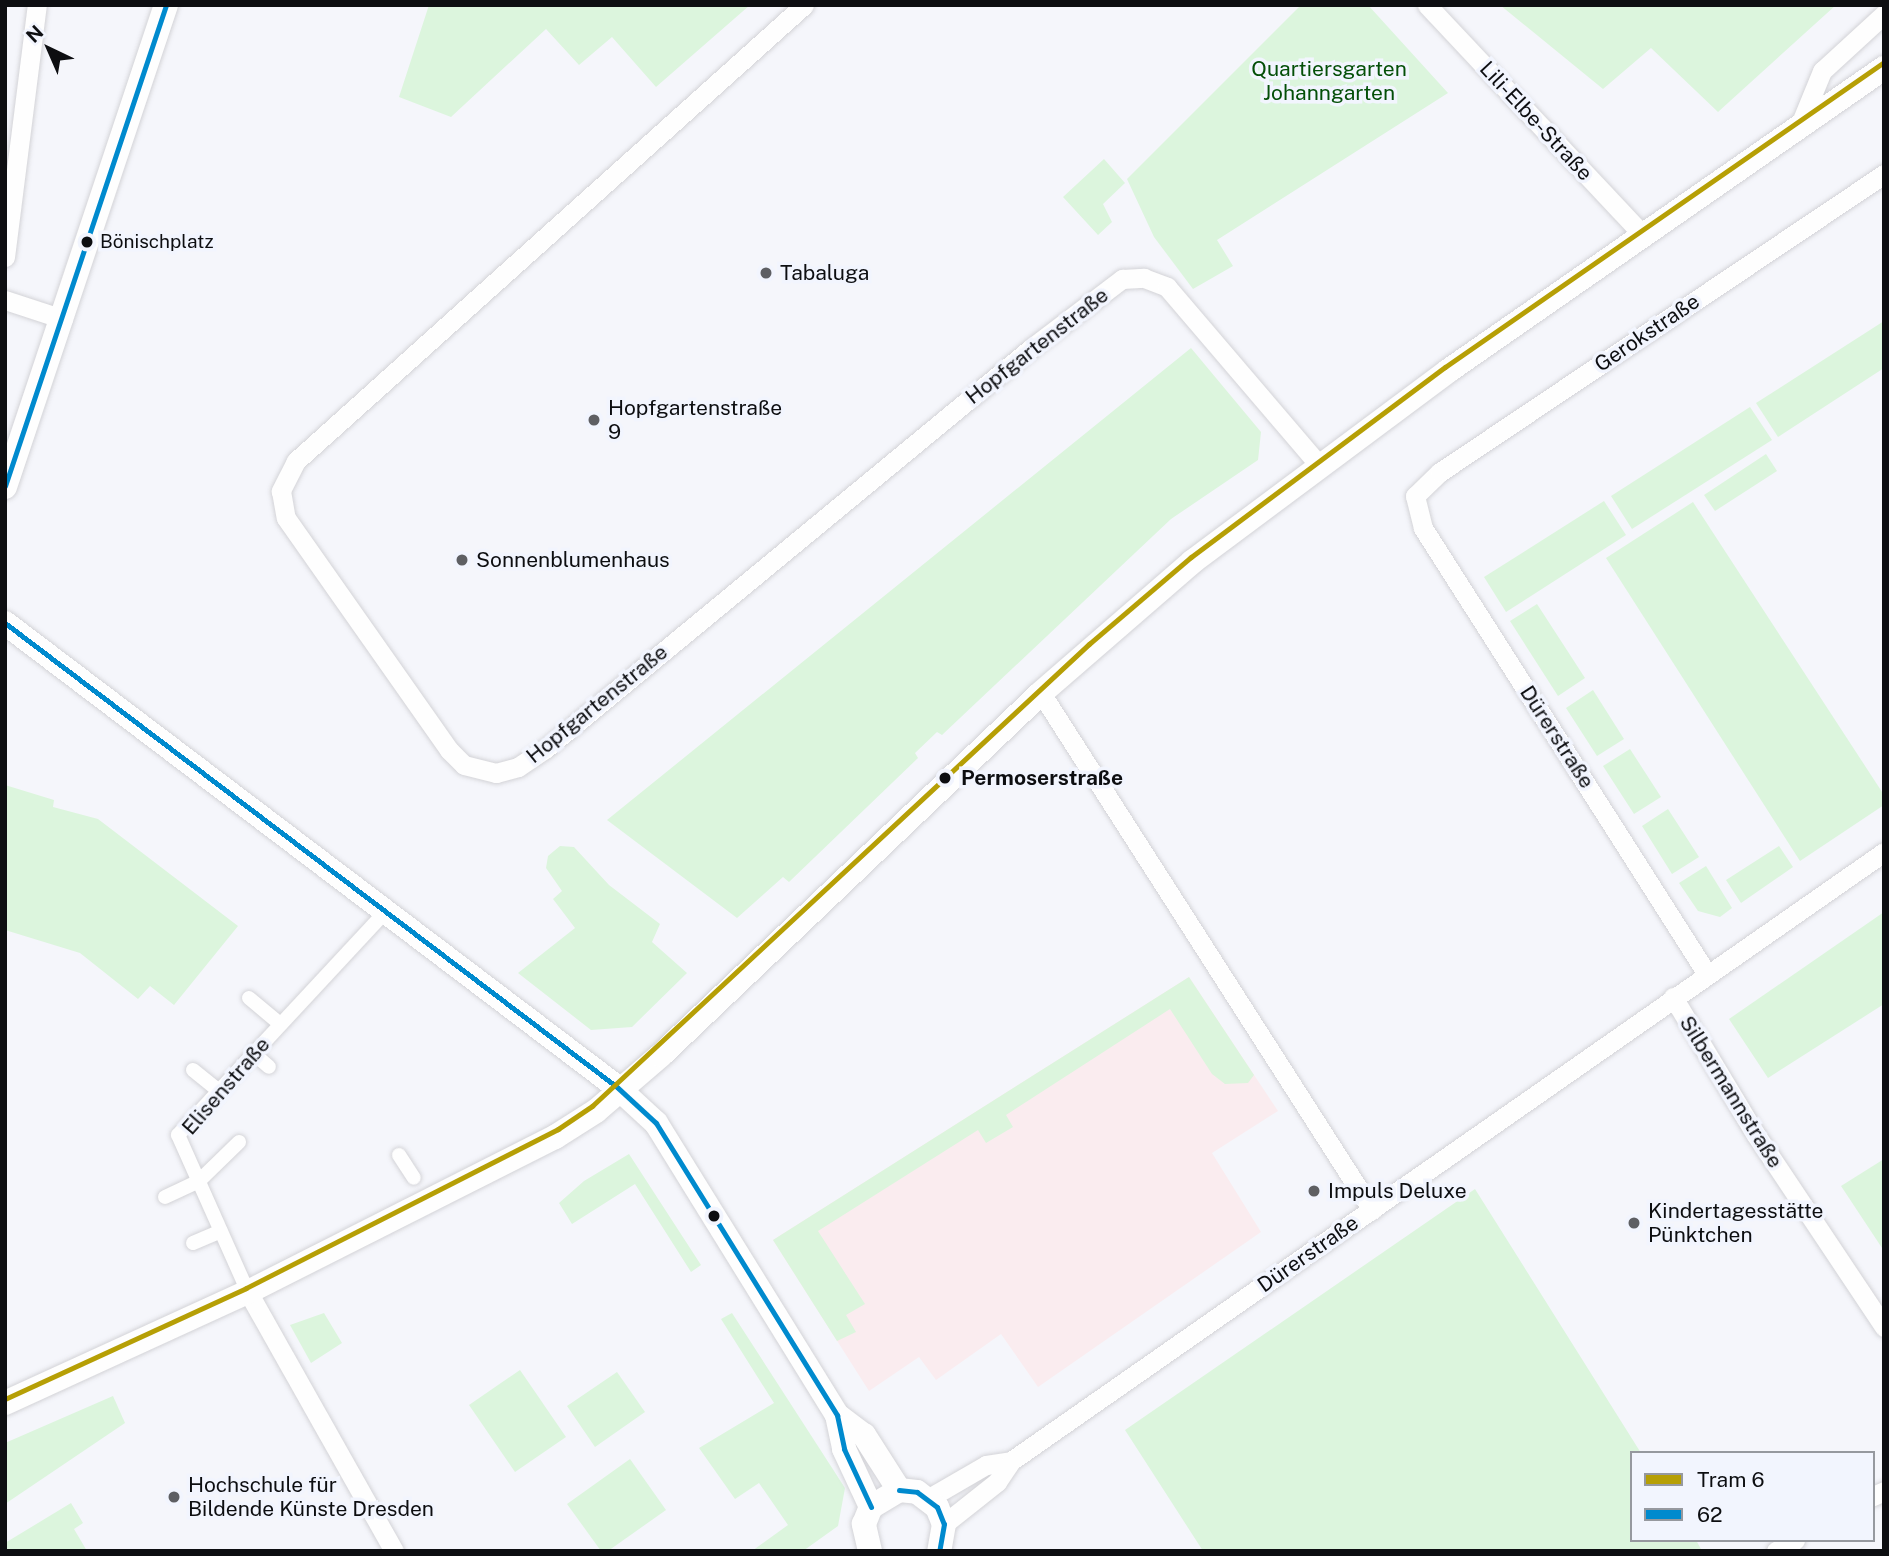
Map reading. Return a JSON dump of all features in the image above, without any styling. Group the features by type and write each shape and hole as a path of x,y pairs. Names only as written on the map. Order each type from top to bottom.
{"street":[{"path":"5,257 37,5"},
{"path":"5,487 166,5"},
{"name":"Hopfgartenstraße","path":"804,5 296,461 281,491 286,518 449,750 464,765 496,774 518,766 545,749 1030,349 1122,279 1144,278 1167,287 1318,464"},
{"name":"Lili-Elbe-Straße","path":"1427,5 1644,236"},
{"path":"1799,127 1822,71 1884,14"},
{"path":"5,1403 248,1292 555,1137 622,1091 1041,693 1182,570 1318,464 1884,68"},
{"name":"Gerokstraße","path":"1415,496 1440,472 1884,174"},
{"path":"5,300 63,319"},
{"name":"Dürerstraße","path":"1415,496 1423,528 1707,974"},
{"path":"5,623 387,910 622,1091 663,1134 837,1415 844,1449 871,1507"},
{"path":"1041,693 1372,1210"},
{"name":"Dürerstraße","path":"944,1524 997,1482 1011,1461 1884,852"},
{"name":"Elisenstraße","path":"248,1292 178,1135 387,910"},
{"name":"Silbermannstraße","path":"1673,997 1756,1135 1884,1327"},
{"path":"249,998 280,1024"},
{"path":"253,1053 269,1068"},
{"path":"193,1070 219,1091"},
{"path":"165,1197 199,1181 239,1142"},
{"path":"399,1155 414,1178"},
{"path":"193,1243 221,1231"},
{"path":"248,1292 394,1551"},
{"path":"837,1415 864,1435 899,1490 929,1498 944,1524 939,1551"},
{"name":"Dürerstraße","path":"929,1498 986,1465 1011,1461"},
{"path":"863,1548 864,1524 871,1507 899,1490"},
{"path":"1776,1551 1792,1542"}],"shaded area":[{"path":"1189,977 1278,1111 1212,1153 1261,1232 1038,1387 1001,1334 936,1380 919,1357 869,1391 773,1240"}],"green space":[{"path":"429,5 750,5 656,87 612,37 579,65 546,29 451,117 399,97"},
{"name":"Quartiersgarten Johanngarten","path":"1301,5 1368,5 1448,93 1217,240 1233,266 1193,289 1154,237 1127,179"},
{"path":"1500,5 1836,5 1718,112 1651,48 1603,89"},
{"path":"1104,159 1125,183 1103,204 1112,222 1098,235 1063,197"},
{"path":"1884,321 1884,368 1778,437 1756,403"},
{"path":"1191,348 1261,432 1258,460 1171,519 942,735 937,732 915,753 918,758 789,882 783,877 737,918 607,820"},
{"path":"1750,407 1772,440 1632,529 1611,496"},
{"path":"1766,454 1777,471 1715,511 1704,495"},
{"path":"1604,501 1626,535 1506,612 1484,577"},
{"path":"1693,502 1884,795 1884,805 1800,861 1606,558"},
{"path":"1537,604 1585,678 1558,696 1510,621"},
{"path":"1593,690 1624,739 1597,756 1566,708"},
{"path":"1630,749 1661,797 1634,814 1603,766"},
{"path":"5,785 54,800 53,807 98,819 238,926 174,1005 150,986 138,999 80,953 5,930"},
{"path":"1668,809 1699,857 1672,874 1642,826"},
{"path":"560,846 574,847 609,885 660,924 652,942 687,973 632,1027 591,1030 518,973 575,928 553,899 562,891 546,868 548,856"},
{"path":"1779,846 1793,867 1741,903 1726,880"},
{"path":"1706,866 1732,908 1720,917 1698,911 1679,883"},
{"path":"1884,912 1884,1004 1768,1078 1729,1019"},
{"path":"1189,977 1254,1075 1248,1083 1225,1084 1212,1074 1170,1009 1006,1115 1013,1127 986,1143 978,1130 818,1231 865,1304 846,1315 856,1332 837,1341 773,1240"},
{"path":"629,1154 701,1265 691,1272 635,1184 572,1224 559,1203 584,1181"},
{"path":"1884,1159 1884,1251 1841,1186"},
{"path":"1475,1189 1640,1451 1630,1451 1630,1542 1697,1542 1702,1551 1203,1551 1125,1430"},
{"path":"324,1313 342,1343 311,1363 290,1325"},
{"path":"732,1313 845,1488 838,1526 803,1551 752,1551 788,1525 759,1483 735,1499 699,1448 774,1403 721,1319"},
{"path":"520,1370 566,1437 515,1472 469,1405"},
{"path":"617,1372 645,1412 595,1447 567,1406"},
{"path":"113,1396 125,1423 5,1504 5,1443"},
{"path":"630,1459 666,1510 608,1551 601,1551 567,1504"},
{"path":"71,1503 83,1523 74,1529 87,1551 5,1551 5,1543"}],"tram line":[{"name":"6","path":"5,1399 246,1288 558,1129 592,1106 1089,644 1191,557 1445,367 1884,62"}],"transit line":[{"name":"62","path":"5,486 166,5"},
{"name":"62","path":"5,623 617,1087 656,1123 837,1415 844,1449 871,1507"},
{"name":"62","path":"899,1490 917,1492 937,1507 944,1524 939,1551"}],"place":[{"name":"Bönischplatz","path":"87,242"},
{"name":"Tabaluga","path":"766,273"},
{"name":"Hopfgartenstraße 9","path":"594,420"},
{"name":"Sonnenblumenhaus","path":"462,560"},
{"name":"Permoserstraße","path":"945,778"},
{"name":"Impuls Deluxe","path":"1314,1191"},
{"name":"Kindertagesstätte Pünktchen","path":"1634,1223"},
{"name":"Hochschule für Bildende Künste Dresden","path":"174,1497"}]}
